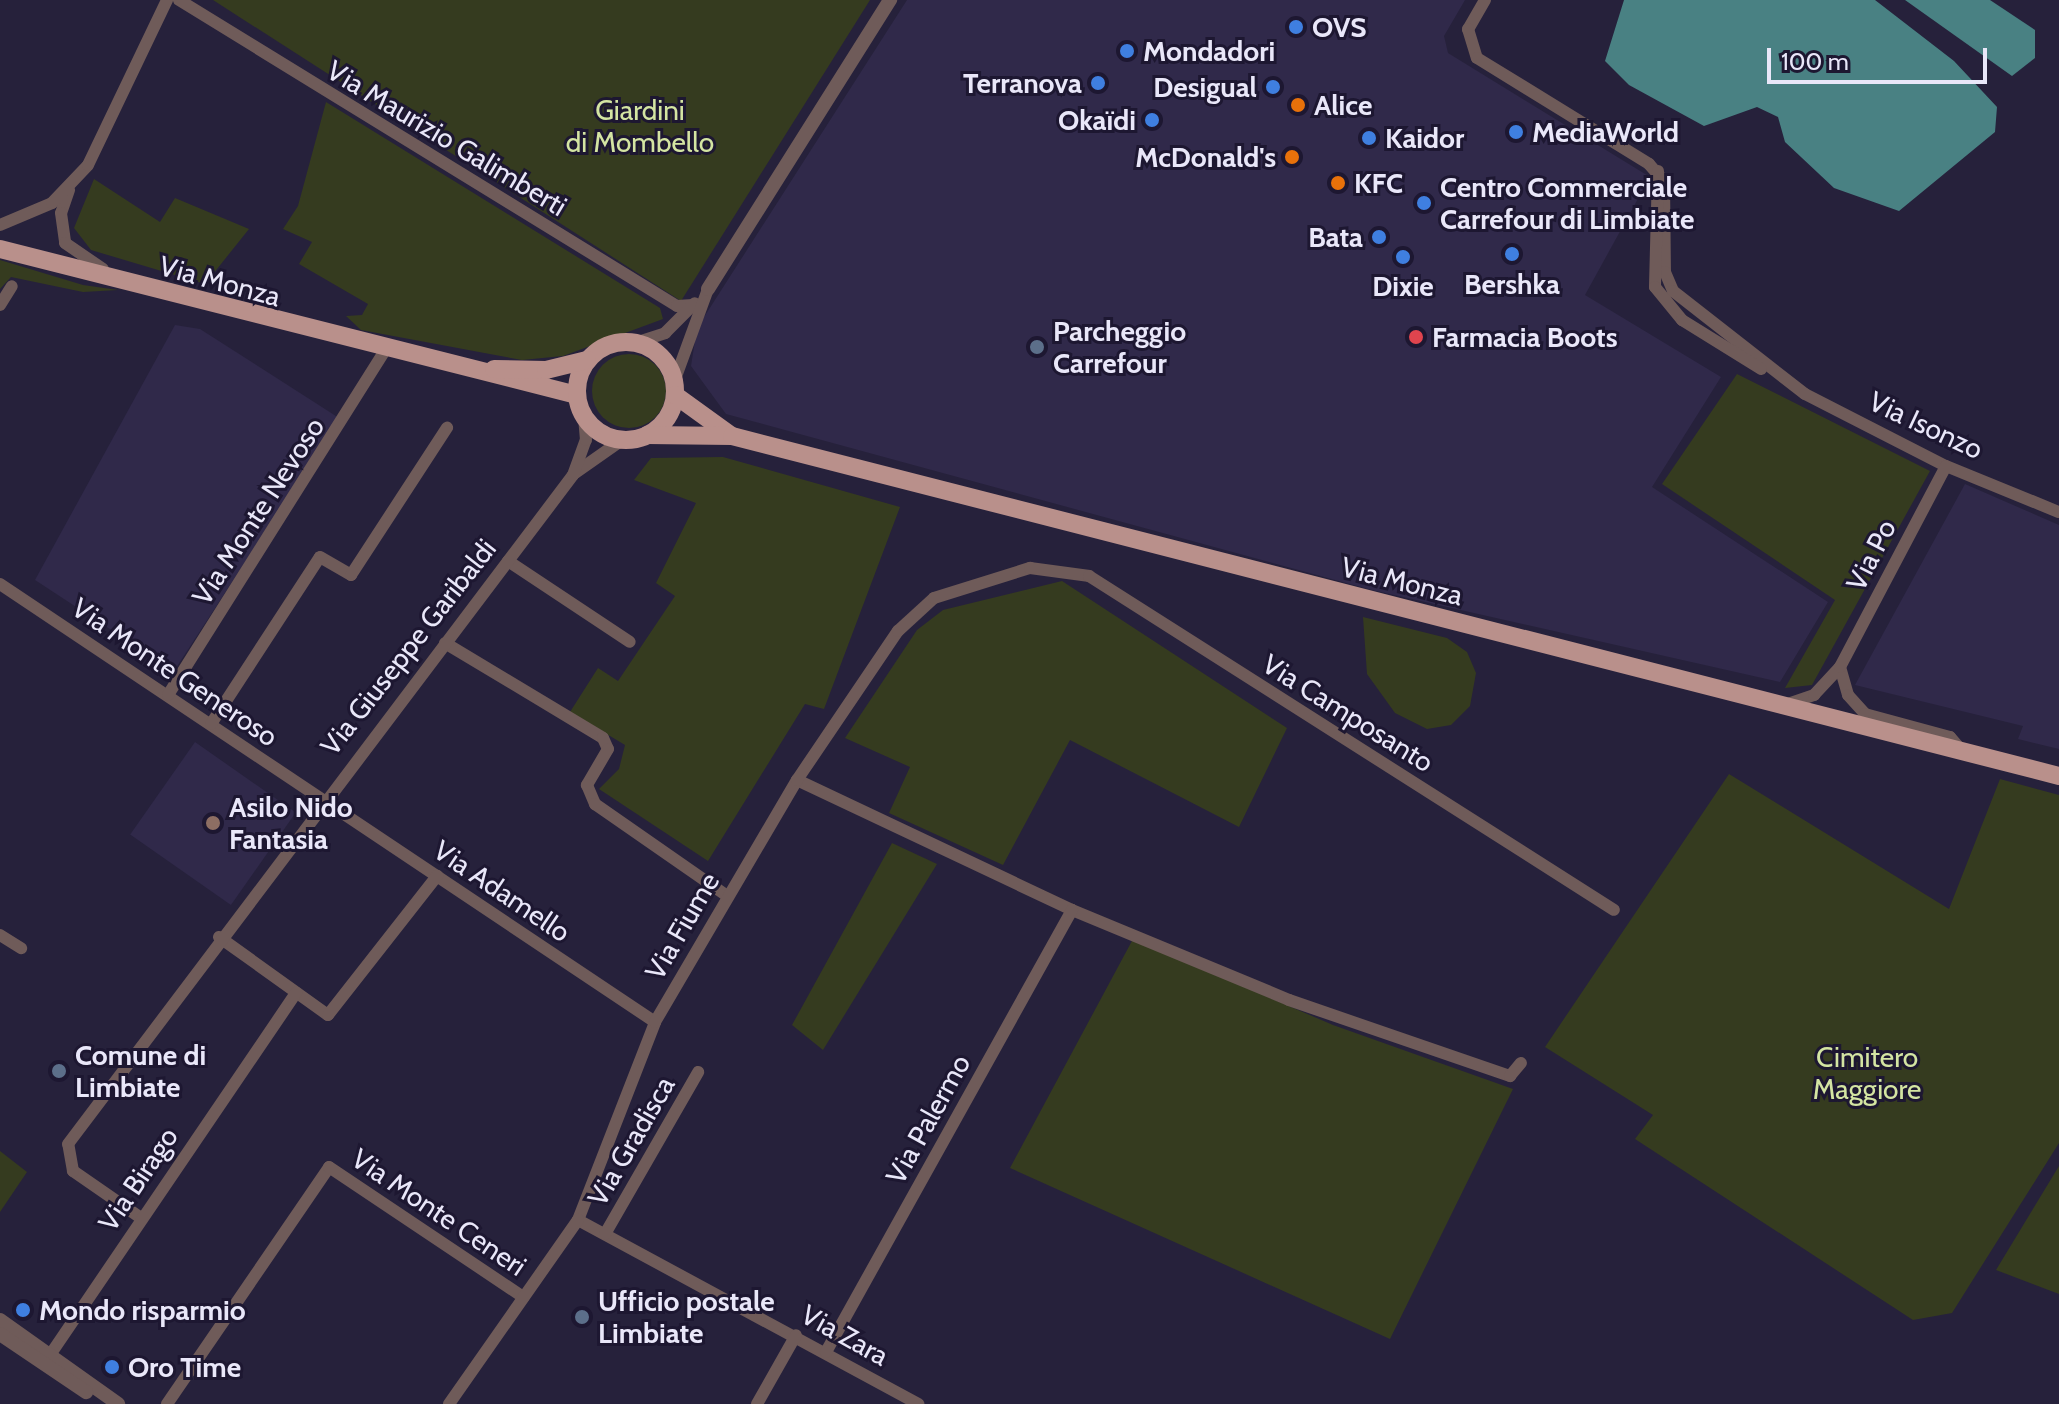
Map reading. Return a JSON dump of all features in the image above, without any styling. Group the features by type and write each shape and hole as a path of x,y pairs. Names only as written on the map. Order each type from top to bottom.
{"main road":[{"name":"Via Monza","path":"0,249 149,291 385,351 577,395"},
{"path":"635,343 661,356 675,388 665,422 647,435 622,440 584,417 577,395 587,360 609,344 635,343"},
{"name":"Via Monza","path":"428,361 525,371 587,360"},
{"name":"Via Monza","path":"675,388 732,436"},
{"name":"Via Monza","path":"647,435 732,436 2059,776"}],"street":[{"path":"0,225 35,215 70,187 106,138 167,0"},
{"name":"Via Maurizio Galimberti","path":"179,0 677,306 693,305"},
{"path":"635,343 665,333 708,289 890,0"},
{"name":"Via Isonzo","path":"1485,0 1468,29 1477,58 1658,171 1667,194 1669,285 1777,376 1946,466 2059,512"},
{"path":"70,187 60,222 71,251 149,291"},
{"path":"0,305 12,286"},
{"path":"675,388 708,289"},
{"name":"Via Monte Nevoso","path":"168,695 385,351"},
{"name":"Via Giuseppe Garibaldi","path":"141,1218 66,1163 68,1144 219,937 573,475 586,440 584,417"},
{"path":"211,724 320,557 351,575 447,428"},
{"name":"Via Giuseppe Garibaldi","path":"573,475 622,440"},
{"name":"Via Po","path":"1781,706 1814,695 1840,667 1946,466"},
{"path":"508,561 630,642"},
{"name":"Via Fiume","path":"449,1404 578,1220 655,1022 726,895 797,780 919,609 1052,567"},
{"name":"Via Camposanto","path":"1052,567 1089,576 1614,910"},
{"name":"Via Monte Generoso","path":"0,584 324,800"},
{"path":"445,643 603,738 608,749 587,785 595,804 726,895"},
{"path":"1840,667 1848,695 1865,714 1950,737 1963,752"},
{"path":"797,780 1072,910 1289,1000 1510,1076 1521,1063"},
{"name":"Via Adamello","path":"324,800 655,1022"},
{"path":"219,937 328,1015 437,876"},
{"name":"Via Palermo","path":"826,1352 1072,910"},
{"path":"0,935 21,948"},
{"name":"Via Birago","path":"50,1355 296,993"},
{"name":"Via Gradisca","path":"605,1234 698,1072"},
{"name":"Via Monte Ceneri","path":"167,1404 329,1167 523,1297"},
{"name":"Via Zara","path":"578,1220 919,1404"},
{"path":"0,1320 118,1404"},
{"path":"0,1334 106,1404"},
{"path":"757,1404 796,1335"},
{"path":"889,1404 896,1391"}],"shaded area":[{"name":"Parcheggio Carrefour","path":"907,0 1465,0 1444,36 1448,53 1650,177 1585,295 1721,377 1652,487 1828,602 1780,682 1372,590 726,414 691,366 697,328"},
{"path":"1624,0 1875,0 1954,61 1997,107 1995,132 1899,211 1834,188 1785,142 1778,117 1757,107 1704,126 1629,85 1605,61"},
{"path":"1905,0 1990,0 2035,30 2035,58 2012,76"},
{"path":"175,325 200,329 339,418 174,671 35,580"},
{"path":"1965,484 2059,525 2059,749 2018,739 2023,726 1855,685"},
{"name":"Asilo Nido Fantasia","path":"195,742 296,813 231,905 130,835"}],"green space":[{"name":"Giardini di Mombello","path":"213,0 870,0 681,301"},
{"path":"326,102 660,308 663,319 563,356 522,360 361,330 346,316 362,315 368,304 299,264 312,242 283,229 298,206"},
{"path":"94,179 160,222 175,198 249,229 205,284 91,250 74,228"},
{"path":"0,260 83,285 118,290 83,292 11,277 0,289"},
{"path":"629,354 650,360 660,370 666,391 660,412 650,422 629,428 608,422 598,412 592,391 598,370 608,360"},
{"path":"1737,374 1930,471 1812,685 1785,688 1835,600 1662,484"},
{"path":"723,457 900,507 824,709 805,704 708,861 599,789 619,769 625,745 570,712 598,668 618,681 675,596 656,583 696,503 634,480 651,458"},
{"path":"1062,581 1287,728 1239,827 1070,740 1003,865 889,813 910,767 845,738 917,630 943,610"},
{"path":"1363,617 1447,638 1467,652 1476,673 1470,706 1451,725 1427,729 1395,713 1367,674"},
{"name":"Cimitero Maggiore","path":"1729,774 1949,909 2000,779 2059,795 2059,1143 1952,1313 1913,1320 1635,1139 1653,1115 1545,1047"},
{"path":"892,843 937,864 823,1050 792,1025"},
{"path":"1133,939 1333,1025 1513,1089 1390,1339 1010,1168"},
{"path":"0,1151 27,1172 0,1212"},
{"path":"2059,1166 2059,1294 1996,1270"}],"place":[{"name":"OVS","path":"1296,27"},
{"name":"Mondadori","path":"1127,51"},
{"name":"Terranova","path":"1098,83"},
{"name":"Desigual","path":"1273,87"},
{"name":"Alice","path":"1298,105"},
{"name":"Okaïdi","path":"1152,120"},
{"name":"MediaWorld","path":"1516,132"},
{"name":"Kaidor","path":"1369,138"},
{"name":"McDonald's","path":"1292,157"},
{"name":"KFC","path":"1338,183"},
{"name":"Centro Commerciale Carrefour di Limbiate","path":"1424,203"},
{"name":"Bata","path":"1379,237"},
{"name":"Bershka","path":"1512,254"},
{"name":"Dixie","path":"1403,257"},
{"name":"Farmacia Boots","path":"1416,337"},
{"name":"Parcheggio Carrefour","path":"1037,347"},
{"name":"Asilo Nido Fantasia","path":"213,823"},
{"name":"Comune di Limbiate","path":"59,1071"},
{"name":"Mondo risparmio","path":"23,1310"},
{"name":"Ufficio postale Limbiate","path":"582,1317"},
{"name":"Oro Time","path":"112,1367"}]}
